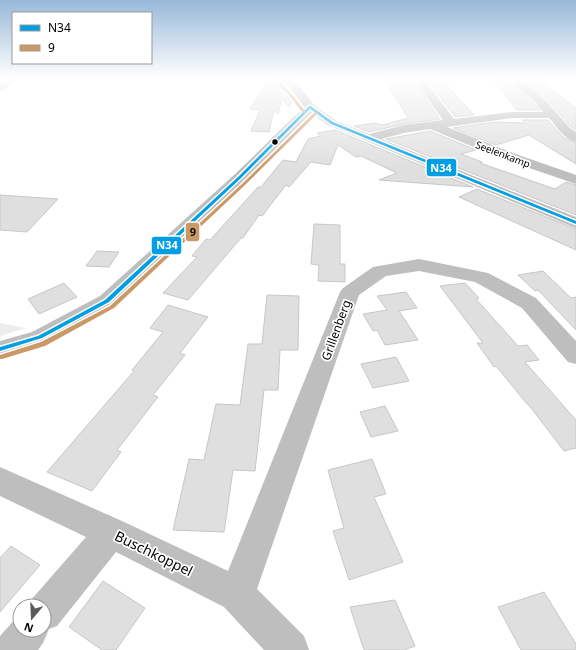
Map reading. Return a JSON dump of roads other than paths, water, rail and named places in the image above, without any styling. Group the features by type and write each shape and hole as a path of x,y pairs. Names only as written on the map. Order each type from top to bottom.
{"street":[{"path":"310,108 332,123 576,223"},
{"path":"0,349 40,337 107,301 239,178 310,108"},
{"path":"440,108 451,123"},
{"path":"546,108 566,131 576,138"},
{"name":"Seelenkamp","path":"368,138 404,129 430,125 512,115 551,115"},
{"name":"Seelenkamp","path":"430,125 508,156 576,180"},
{"name":"Grillenberg","path":"237,594 350,292 380,271 420,265 481,276 529,303 576,356"},
{"name":"Buschkoppel","path":"0,481 111,532 237,594 290,650"},
{"path":"52,603 111,532"},
{"path":"13,650 23,638"}]}
